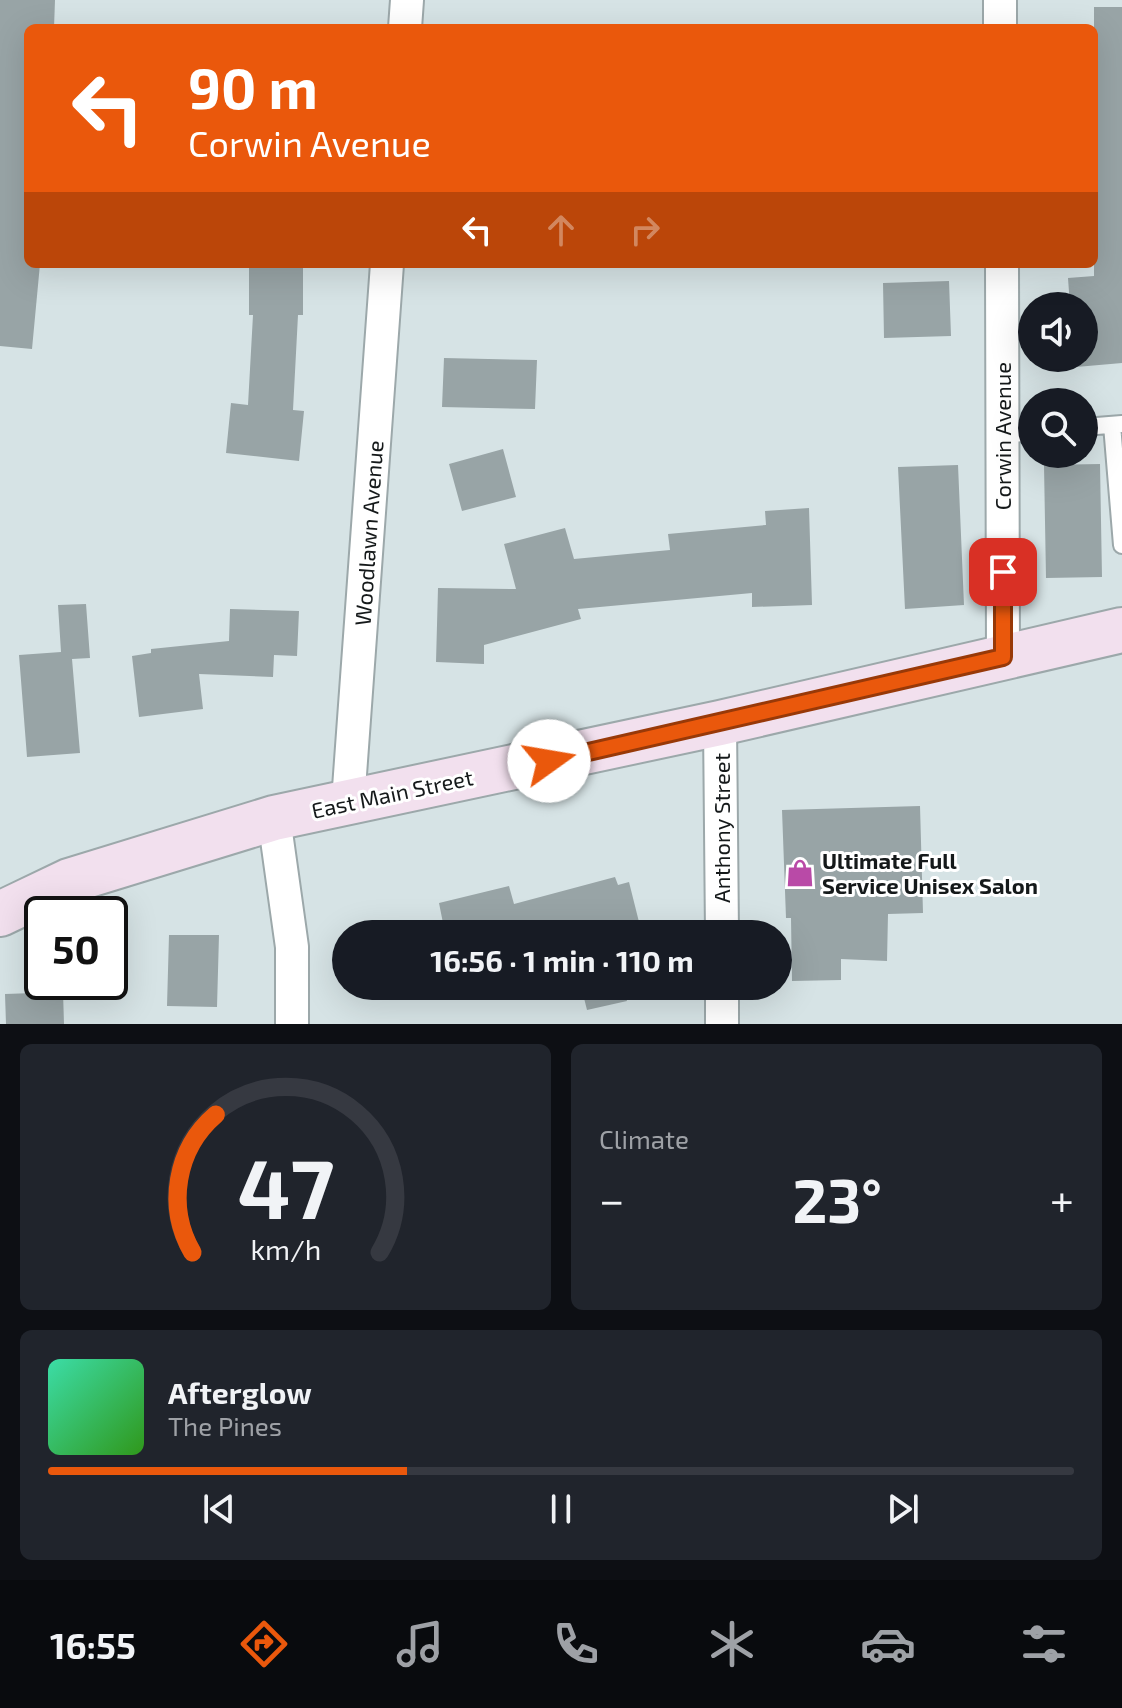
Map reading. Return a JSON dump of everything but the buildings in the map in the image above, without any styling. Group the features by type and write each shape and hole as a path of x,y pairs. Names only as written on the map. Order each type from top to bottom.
{"main road":[{"name":"East Main Street","path":"0,914 69,881 274,818 720,723 1122,630"}],"street":[{"path":"405,24 407,0"},
{"path":"1000,0 1000,24"},
{"name":"Woodlawn Avenue","path":"348,802 387,268"},
{"name":"Corwin Avenue","path":"1002,268 1017,434 1003,657"},
{"name":"Anthony Street","path":"720,723 722,920"},
{"path":"274,818 292,947 292,1024"},
{"path":"722,1000 722,1024"}],"lane":[{"path":"1117,424 1122,545"}],"place":[{"name":"Ultimate Full Service Unisex Salon","path":"800,873"}],"route":[{"path":"549,761 1003,657 1003,572"}]}
